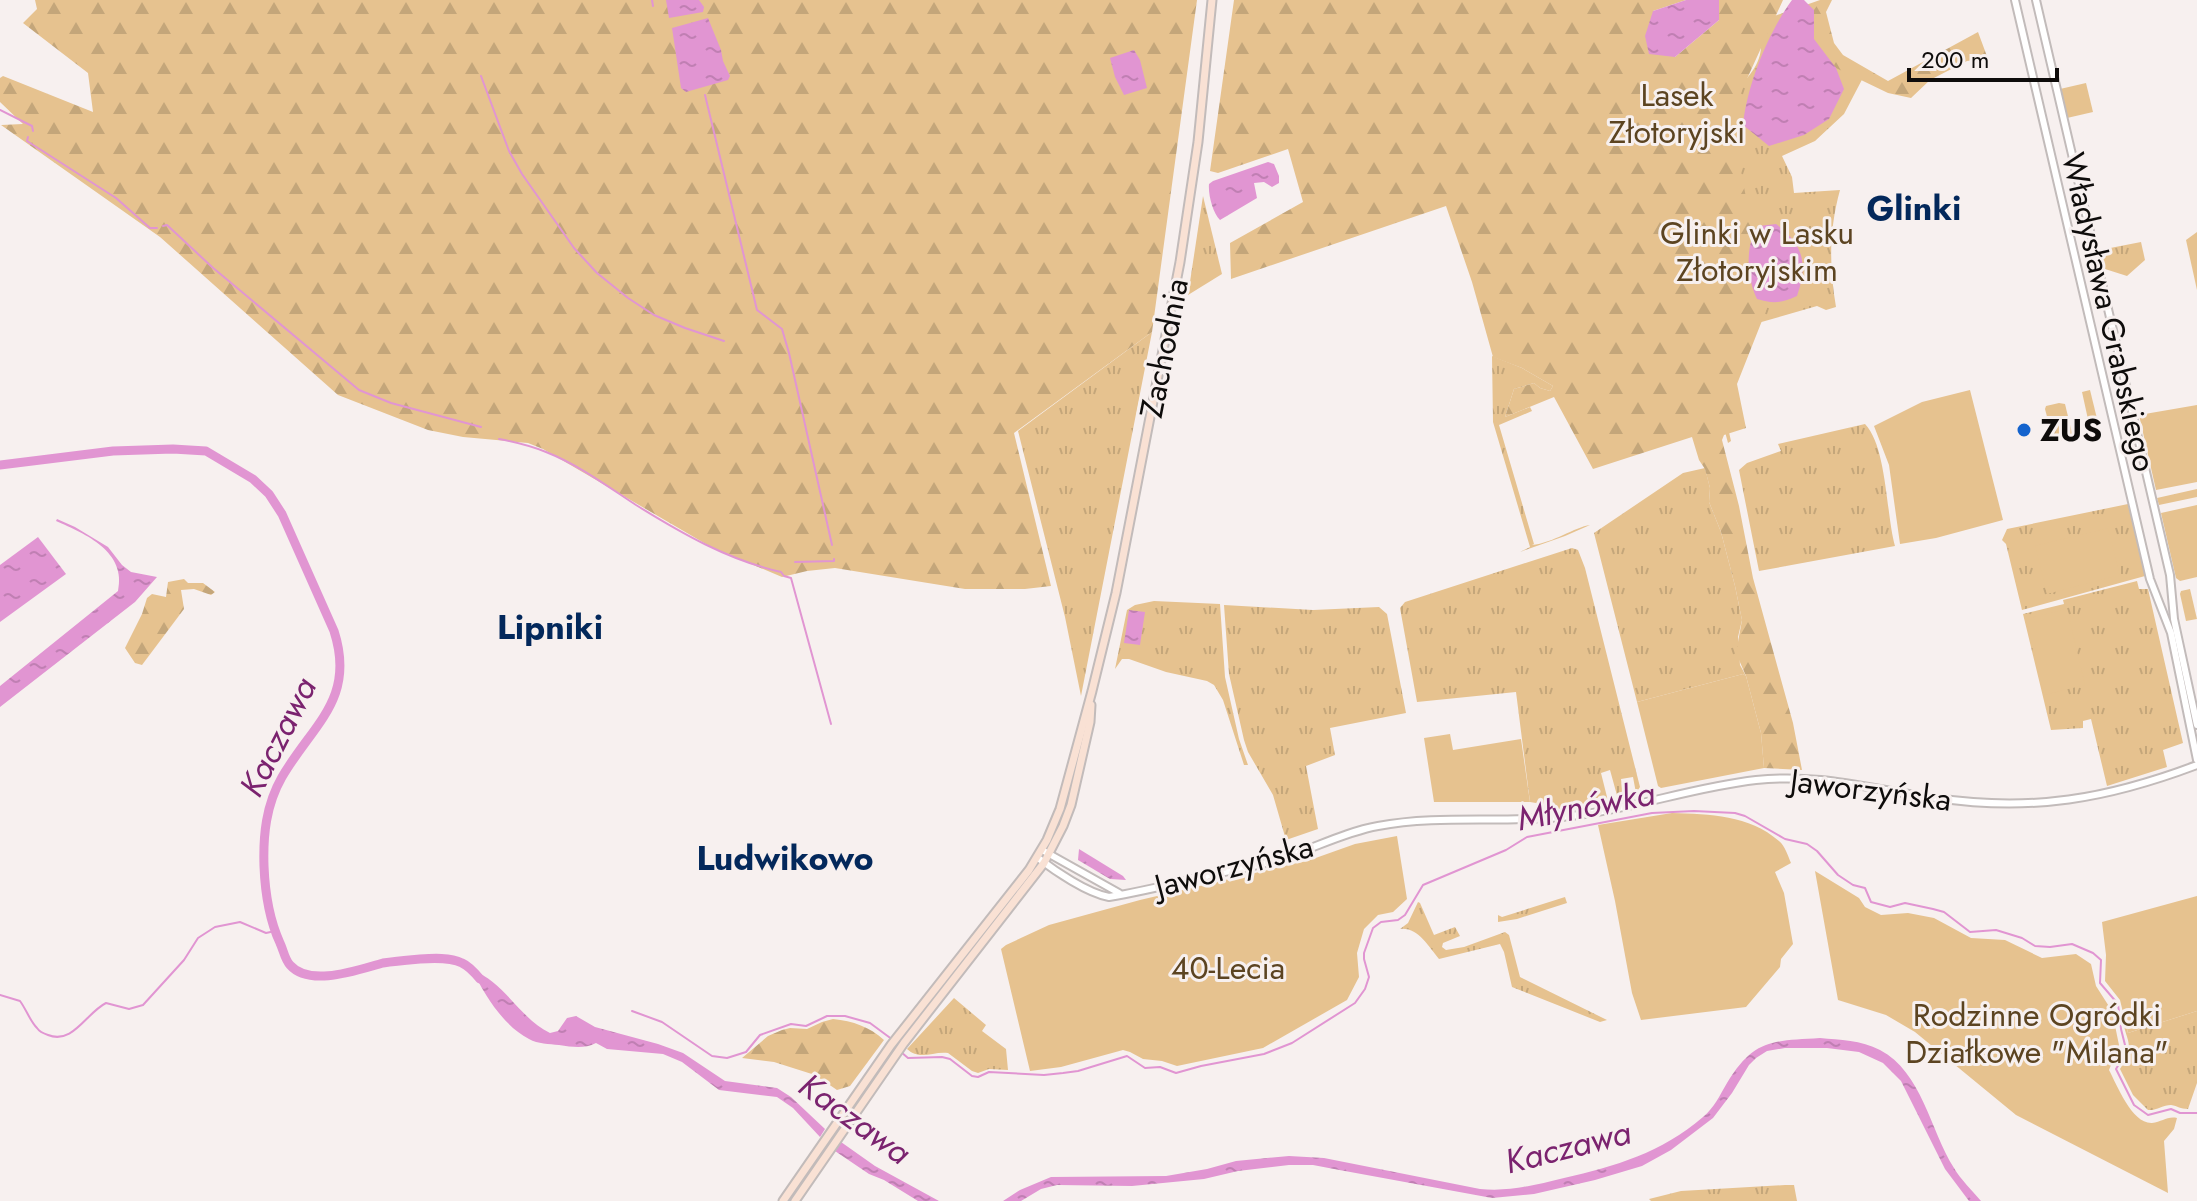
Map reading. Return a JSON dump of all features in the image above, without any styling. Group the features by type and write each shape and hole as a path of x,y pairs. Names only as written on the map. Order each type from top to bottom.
{"main road":[{"name":"Zachodnia","path":"1043,856 1060,809 1113,609 1171,316 1198,142 1212,0"},
{"path":"795,1201 837,1122 1043,856"},
{"path":"783,1201 844,1128 897,1053 897,1042"}],"street":[{"name":"Władysława Grabskiego","path":"2015,0 2150,579 2172,626 2197,725"},
{"name":"Władysława Grabskiego","path":"2036,0 2169,572 2172,626 2197,763"},
{"name":"Jaworzyńska","path":"1043,856 1121,894 1271,862 1350,833 1400,823 1574,816 1719,786 1784,779 1836,780 1979,803 2035,804 2138,786 2197,763"}],"green space":[{"path":"35,0 1197,0 1152,332 1014,433 1051,586 965,589 835,568 782,577 711,547 543,449 528,443 463,437 428,430 338,395 160,237 1,125 23,124 0,102 0,78 3,76 93,112 88,73 23,23 37,9"},
{"name":"Lasek Złotoryjski","path":"1234,0 1686,0 1653,11 1675,57 1719,20 1719,0 1783,0 1730,116 1753,233 1748,269 1757,299 1769,303 1737,384 1746,428 1724,435 1722,440 1802,770 1764,768 1761,733 1746,676 1736,653 1742,620 1735,586 1721,532 1709,502 1710,488 1705,469 1692,437 1593,469 1554,397 1505,417 1514,389 1534,383 1550,391 1553,386 1522,368 1493,357 1446,206 1231,279 1230,243 1303,202 1288,149 1218,173 1210,171"},
{"path":"1821,0 1832,0 1826,12 1834,43 1843,55 1888,81 1978,32 1988,59 1967,61 1930,80 1911,98 1888,93 1836,68 1814,39 1814,10"},
{"name":"Glinki w Lasku Złotoryjskim","path":"1827,0 1818,29 1830,51 1866,72 1844,114 1815,141 1782,156 1792,177 1794,193 1840,190 1831,248 1836,307 1826,310 1817,306 1758,323 1723,406 1731,441 1728,443 1717,402 1680,127 1732,92 1754,69 1760,56 1761,42 1757,22"},
{"path":"2086,83 2093,112 2067,118 2060,89"},
{"path":"1203,196 1222,274 1188,295"},
{"path":"2197,232 2197,290 2186,240"},
{"path":"2141,242 2145,260 2127,276 2105,269 2100,250"},
{"path":"1152,332 1081,696 1065,617 1018,431"},
{"path":"1492,356 1522,368 1553,386 1550,391 1534,383 1514,389 1505,417 1530,407 1532,411 1499,425 1532,545 1590,525 1520,552 1530,547 1493,422"},
{"path":"1970,390 2003,520 1900,544 1889,465 1874,426 1922,402"},
{"path":"2090,390 2102,439 2093,442 2082,392"},
{"path":"2059,403 2065,404 2073,437 2056,442 2045,409"},
{"path":"2197,405 2197,482 2156,490 2139,415"},
{"path":"1865,424 1878,448 1882,464 1895,546 1759,571 1739,470 1747,463 1781,451 1778,444"},
{"path":"1705,468 1710,488 1709,502 1721,532 1742,620 1738,637 1740,665 1746,676 1743,674 1637,702 1594,533 1683,473"},
{"path":"2197,489 2197,497 2159,505 2157,498"},
{"path":"2128,504 2145,576 2022,610 2006,544 2002,540 2007,529"},
{"path":"2197,505 2197,577 2180,581 2176,578 2161,513"},
{"path":"2108,528 2120,575 2047,594 2035,546"},
{"path":"1572,548 1578,550 1585,568 1640,787 1636,793 1633,777 1621,779 1623,798 1618,799 1610,770 1601,773 1608,801 1542,810 1536,803 1530,802 1516,692 1417,702 1400,608 1405,602"},
{"path":"184,579 188,583 203,583 215,592 211,595 194,589 181,590 184,609 142,665 135,663 125,648 147,598 152,594 166,597 168,582"},
{"path":"2137,581 2139,589 2148,589 2183,743 2163,750 2167,767 2107,786 2091,719 2083,721 2083,728 2051,730 2023,614"},
{"path":"2190,589 2197,619 2186,621 2180,594"},
{"path":"1154,601 1220,604 1225,677 1248,765 1244,765 1223,700 1214,685 1129,659 1122,659 1115,669 1127,610"},
{"path":"1224,605 1313,610 1379,607 1387,614 1406,713 1330,728 1335,755 1306,766 1318,829 1286,840 1273,795 1244,740 1229,674"},
{"path":"2067,609 2085,685 2044,695 2026,619"},
{"path":"1743,674 1761,733 1764,768 1661,788 1658,786 1637,702"},
{"path":"1450,734 1453,750 1521,739 1530,802 1434,802 1424,738"},
{"path":"1672,813 1715,815 1742,821 1767,832 1781,843 1791,863 1775,872 1784,893 1793,944 1781,959 1780,967 1746,1007 1641,1020 1632,993 1598,825"},
{"name":"40-Lecia","path":"1397,836 1407,899 1393,912 1378,915 1364,929 1357,953 1359,977 1347,1000 1263,1048 1177,1066 1143,1059 1123,1050 1061,1067 1030,1071 1001,949 1006,945 1049,925 1310,860 1355,844"},
{"name":"Rodzinne Ogródki Działkowe \"Milana\"","path":"1815,871 1881,915 1908,913 1934,918 1971,938 2005,940 2042,958 2076,954 2091,964 2096,986 2112,1011 2119,1045 2109,1070 2121,1094 2132,1111 2145,1122 2177,1118 2174,1129 2164,1141 2168,1193 2016,1115 1915,1032 1886,1015 1838,1000"},
{"path":"2197,896 2197,1011 2128,1033 2120,1000 2105,981 2102,922"},
{"path":"1565,897 1567,903 1498,922 1498,915 1502,917"},
{"path":"1418,902 1434,935 1455,927 1460,936 1443,943 1442,947 1446,950 1505,932 1509,935 1520,977 1607,1020 1600,1022 1512,987 1500,944 1439,959 1417,934 1400,929 1408,923"},
{"path":"954,998 986,1025 982,1031 1006,1049 1008,1070 989,1069 978,1073 948,1053 922,1055 907,1049"},
{"path":"2197,1011 2197,1083 2188,1109 2171,1105 2148,1110 2133,1095 2120,1069 2129,1046 2123,1014 2128,1033"},
{"path":"833,1019 861,1025 884,1040 850,1086 837,1090 815,1075 774,1062 742,1058 768,1036 782,1030 807,1029"},
{"path":"1794,1185 1797,1201 1649,1199 1681,1191"}],"water":[{"path":"666,0 699,0 704,7 703,12 669,18"},
{"path":"1686,0 1719,0 1719,20 1675,57 1649,54 1645,36 1653,11"},
{"path":"1792,0 1804,0 1814,10 1814,39 1836,68 1844,89 1829,119 1804,135 1769,146 1743,125 1745,109 1760,60"},
{"path":"708,18 730,76 728,80 686,92 681,88 672,28"},
{"path":"1134,50 1140,60 1147,88 1124,95 1110,58"},
{"path":"1268,162 1274,164 1279,183 1272,187 1264,182 1254,183 1257,198 1220,220 1212,204 1209,184"},
{"path":"1776,224 1793,240 1803,265 1797,296 1773,302 1757,299 1751,282 1749,252 1759,226"},
{"path":"57,519 108,547 131,572 157,577 135,602 0,707 0,686 118,591 119,577 110,555 102,546"},
{"path":"38,537 66,574 0,622 0,565"},
{"path":"1129,610 1145,612 1140,645 1124,643"},
{"path":"1079,849 1126,880 1110,879 1078,860"},
{"path":"473,971 493,982 529,1018 550,1033 558,1031 567,1018 576,1016 595,1027 658,1044 683,1053 725,1081 777,1088 825,1129 820,1137 793,1108 777,1097 719,1090 682,1062 663,1054 607,1049 596,1043 578,1047 532,1041 503,1018"},
{"path":"1820,1038 1865,1044 1880,1050 1906,1072 1954,1168 1981,1201 1969,1201 1945,1169 1901,1081 1883,1063 1859,1052 1785,1048 1767,1051 1756,1058 1713,1118 1671,1150 1642,1166 1534,1194 1492,1198 1313,1165 1289,1165 1204,1179 1132,1186 1057,1185 1041,1189 1021,1201 1003,1201 1051,1177 1166,1176 1236,1161 1289,1156 1324,1158 1480,1189 1502,1190 1533,1185 1602,1168 1654,1149 1707,1113 1737,1069 1756,1050 1777,1042"},
{"path":"841,1142 875,1166 939,1201 918,1201 869,1174 835,1151"}],"waterway":[{"path":"652,0 653,6"},
{"path":"481,76 509,151 574,248 597,273 654,315 724,341"},
{"path":"705,95 757,310 782,329 789,353 832,545"},
{"path":"0,110 32,126 33,131"},
{"path":"28,137 27,141 116,198 150,228 157,228"},
{"path":"163,226 167,225 212,267 359,390 391,403 481,427"},
{"path":"499,439 558,457 688,535 724,553 791,578 831,724"},
{"name":"Kaczawa","path":"0,465 113,451 206,451 253,479 269,494 282,514 334,631 340,675 328,710 282,777 272,798 267,820 264,854 267,895 285,957 299,972 322,976 388,962 447,959 465,964 480,979"},
{"path":"795,562 834,559"},
{"name":"Młynówka","path":"901,1052 908,1058 950,1059 972,1076 978,1077 989,1072 1044,1075 1078,1071 1127,1056 1145,1068 1160,1067 1176,1073 1264,1054 1292,1043 1355,1003 1369,977 1364,953 1373,928 1381,922 1398,920 1405,915 1423,885 1506,850 1527,837 1652,813 1694,811 1735,813 1785,839 1807,844 1838,875 1853,885 1865,888 1871,902 1890,907 1905,903 1944,912 1970,932 1996,930 2022,938 2035,946 2072,944 2093,953 2101,960 2100,983 2118,1004 2125,1054 2116,1069 2134,1105 2148,1115 2171,1109 2180,1113 2197,1113"},
{"path":"0,995 20,1001 42,1032 65,1036 106,1003 129,1009 143,1005 184,960 198,938 215,927 240,922 266,933 275,931"},
{"name":"Młynówka","path":"632,1011 662,1022 712,1056 727,1058 746,1052 760,1035 791,1024 806,1026 827,1016 845,1016 870,1023 893,1040"}],"place":[{"name":"ZUS","path":"2024,430"}],"district":[{"name":"Glinki","path":"1914,208"},
{"name":"Lipniki","path":"550,627"},
{"name":"Ludwikowo","path":"785,858"}]}
